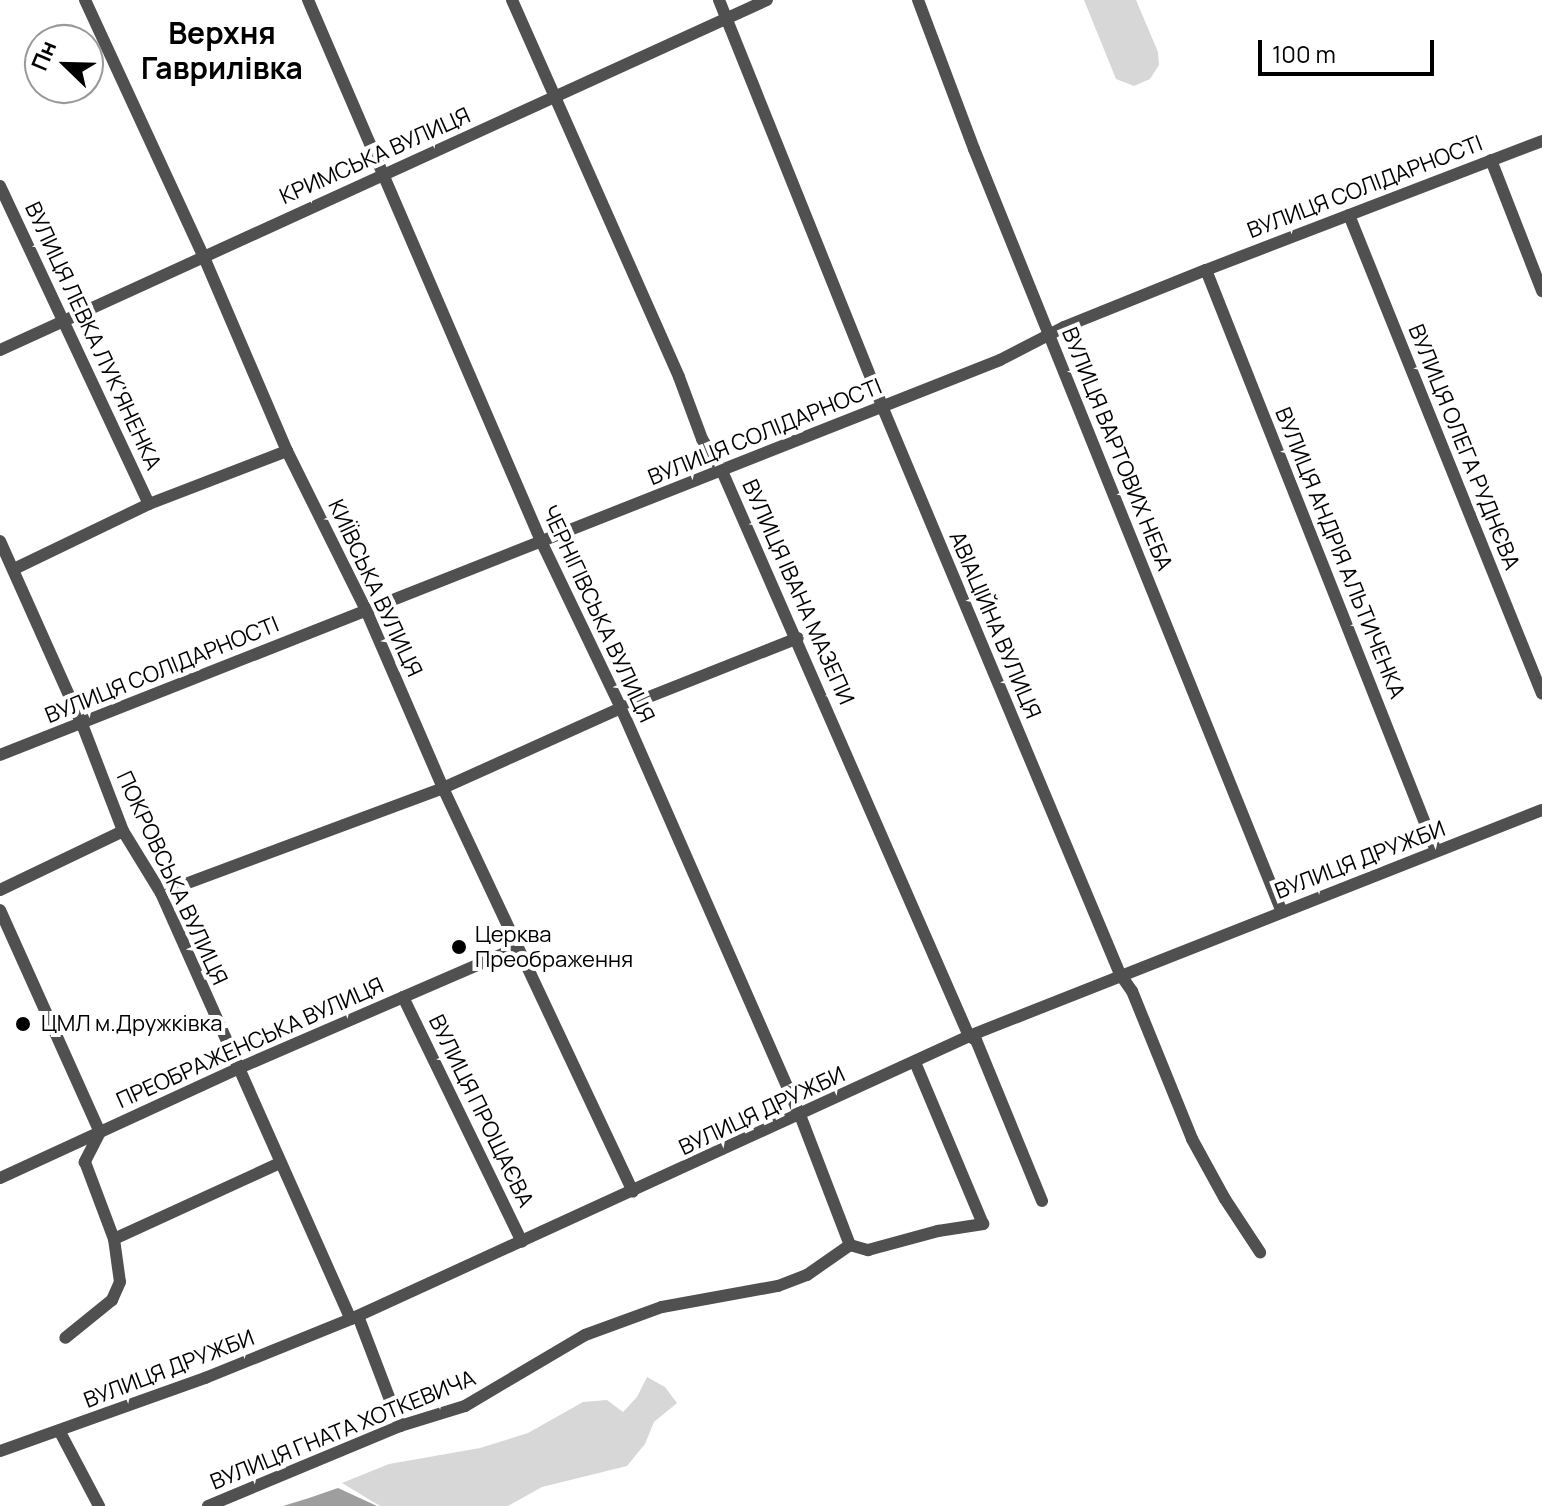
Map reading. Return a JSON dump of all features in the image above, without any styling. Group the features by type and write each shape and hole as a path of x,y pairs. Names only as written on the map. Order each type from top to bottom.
{"street":[{"name":"КИЇВСЬКА ВУЛИЦЯ","path":"85,0 203,255 287,451 366,610 443,788 633,1192"},
{"name":"ЧЕРНІГІВСЬКА ВУЛИЦЯ","path":"308,0 541,541 621,708 800,1115 850,1245"},
{"name":"ВУЛИЦЯ ІВАНА МАЗЕПИ","path":"512,0 679,377 702,439 722,471 798,638 969,1036 976,1040 1042,1201"},
{"name":"АВІАЦІЙНА ВУЛИЦЯ","path":"719,0 882,406 1120,974 1132,991 1192,1139 1225,1199 1260,1252"},
{"name":"КРИМСЬКА ВУЛИЦЯ","path":"0,350 62,319 767,0"},
{"name":"ВУЛИЦЯ ВАРТОВИХ НЕБА","path":"918,0 1282,912"},
{"name":"ВУЛИЦЯ СОЛІДАРНОСТІ","path":"0,755 1000,360 1049,334 1206,270 1542,141"},
{"path":"1491,160 1542,291"},
{"name":"ВУЛИЦЯ ЛЕВКА ЛУК'ЯНЕНКА","path":"0,186 149,504"},
{"name":"ВУЛИЦЯ ОЛЕГА РУДНЄВА","path":"1349,215 1542,694"},
{"name":"ВУЛИЦЯ АНДРІЯ АЛЬТИЧЕНКА","path":"1206,270 1436,851"},
{"path":"14,569 149,504 287,451"},
{"name":"ПОКРОВСЬКА ВУЛИЦЯ","path":"0,541 82,724 123,831 161,893 237,1069 354,1317 400,1426"},
{"path":"161,893 443,788 621,708 798,638"},
{"name":"ВУЛИЦЯ ДРУЖБИ","path":"0,1451 60,1432 354,1317 969,1036 1542,810"},
{"path":"0,890 123,831"},
{"path":"0,910 100,1132 85,1162 114,1239 120,1282 112,1300 65,1338"},
{"name":"ПРЕОБРАЖЕНСЬКА ВУЛИЦЯ","path":"0,1178 237,1069 517,948"},
{"name":"ВУЛИЦЯ ПРОЩАЄВА","path":"403,997 522,1242"},
{"path":"850,1245 868,1250 938,1231 983,1224 915,1062"},
{"path":"114,1239 280,1163"},
{"name":"ВУЛИЦЯ ГНАТА ХОТКЕВИЧА","path":"208,1506 400,1426 465,1406 585,1335 662,1307 778,1286 807,1275 850,1245"},
{"path":"60,1432 99,1506"}],"shaded area":[{"path":"1084,0 1136,0 1158,52 1159,65 1150,79 1134,86 1116,79"},
{"path":"647,1377 665,1387 677,1403 654,1422 645,1444 627,1466 542,1487 508,1506 380,1506 342,1483 389,1464 480,1448 528,1433 583,1402 607,1400 623,1412 637,1397"},
{"path":"338,1488 377,1506 283,1506 309,1498"}],"place":[{"name":"Церква Преображення","path":"459,947"},
{"name":"ЦМЛ м.Дружківка","path":"23,1024"}],"district":[{"name":"Верхня Гаврилівка","path":"222,50"}]}
